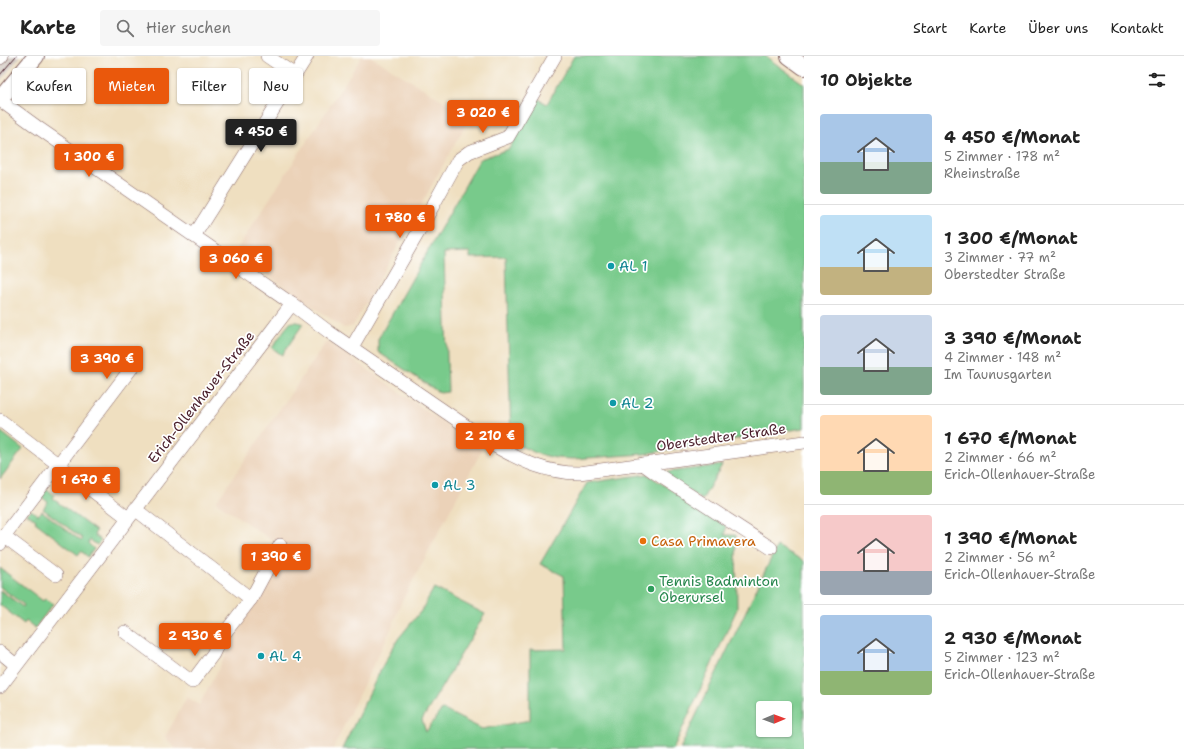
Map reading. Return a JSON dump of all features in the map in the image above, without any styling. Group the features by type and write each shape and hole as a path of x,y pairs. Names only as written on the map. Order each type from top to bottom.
{"street":[{"path":"0,99 36,56"},
{"path":"267,56 284,68"},
{"path":"299,68 307,56"},
{"path":"352,347 458,160 469,152 508,136 555,56"},
{"path":"789,56 804,67"},
{"name":"Oberstedter Straße","path":"0,99 37,127 292,304 329,332 495,446 534,466 552,471 579,473 804,442"},
{"path":"194,236 276,104"},
{"name":"Erich-Ollenhauer-Straße","path":"0,687 292,304"},
{"path":"56,575 2,540 136,362"},
{"path":"0,420 59,464 132,513 251,599"},
{"name":"Oberstedter Straße","path":"643,464 771,548"},
{"path":"125,632 192,682 213,654 220,640 251,599 280,545"},
{"path":"0,652 16,665"}],"shaded area":[{"path":"4,56 21,56 0,81 0,60"},
{"path":"362,56 370,56 470,117 353,326 344,328 235,252"},
{"path":"327,341 482,450 399,607 392,627 333,749 176,749 165,737 187,697 199,705 283,548 216,502"}],"green space":[{"path":"574,56 765,56 804,84 804,428 644,454 573,459 556,458 538,454 511,442 506,257 470,258 470,252 444,253 448,392 440,393 378,352 378,339 480,159 509,149 537,98 547,104"},
{"path":"291,322 303,324 282,355 272,348"},
{"path":"0,431 23,449 0,479"},
{"path":"722,465 702,500 661,473"},
{"name":"Tennis Badminton Oberursel","path":"647,474 726,526 725,535 736,535 737,609 673,749 342,749 383,665 398,639 421,611 434,588 485,614 422,720 426,732 442,709 482,729 530,720 530,650 566,649 564,576 540,564 587,483"},
{"path":"47,489 54,495 52,498 96,531 94,535 101,541 97,545 90,540 88,543 94,549 88,557 81,551 78,555 35,522 36,520 27,514 31,510 38,515 42,511 81,541 83,539 43,509 48,502 41,497"},
{"path":"777,546 804,561 804,749 680,749"},
{"path":"0,568 43,601 45,598 53,604 35,628 26,621 24,624 0,605 0,590 23,607 24,605 0,587"}],"tram line":[{"path":"0,75 16,56"}],"place":[{"name":"AL 1","path":"611,266"},
{"name":"AL 2","path":"613,403"},
{"name":"AL 3","path":"435,485"},
{"name":"Casa Primavera","path":"643,541"},
{"name":"Tennis Badminton Oberursel","path":"651,589"},
{"name":"AL 4","path":"261,656"}]}
